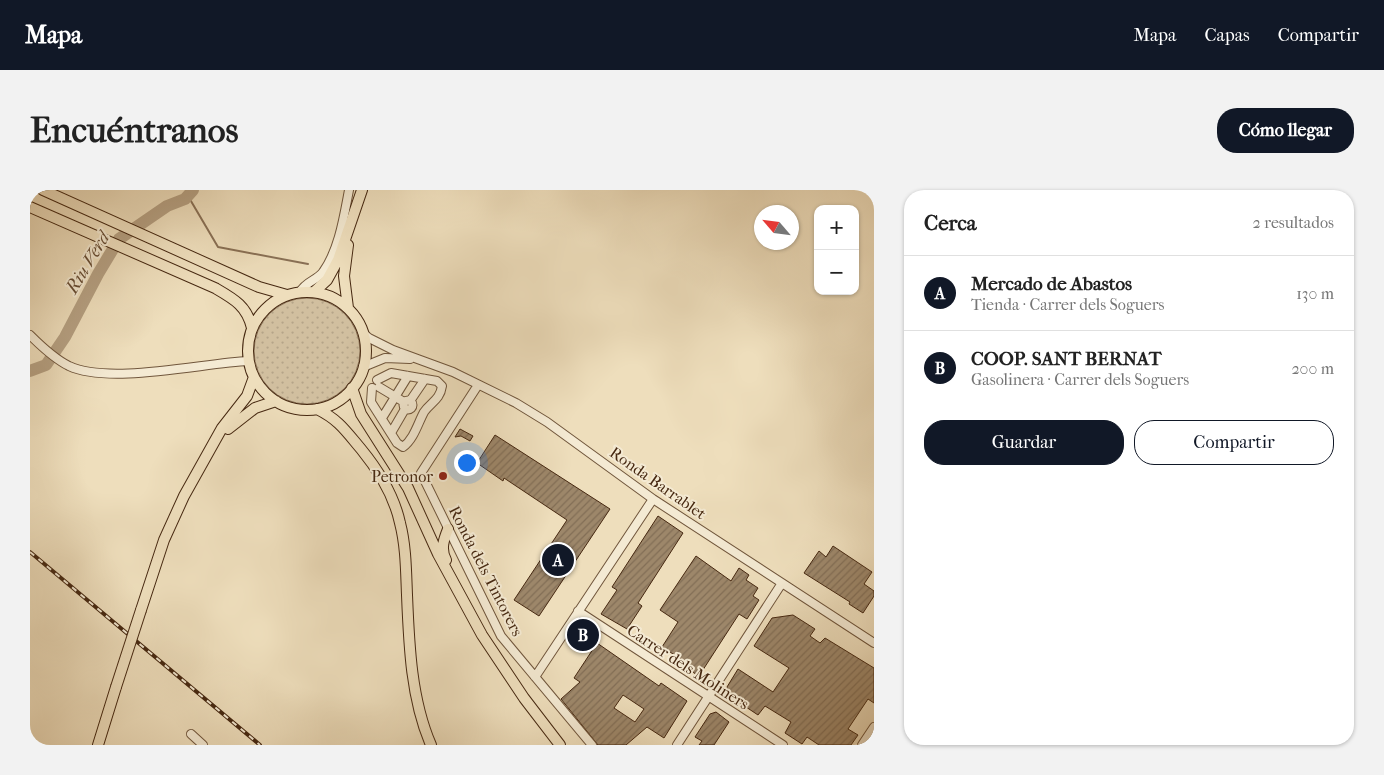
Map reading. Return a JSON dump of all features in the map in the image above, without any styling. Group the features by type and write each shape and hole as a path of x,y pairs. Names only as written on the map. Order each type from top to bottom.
{"main road":[{"path":"43,190 265,289 287,295"},
{"path":"314,292 332,272 362,190"},
{"path":"30,207 215,288 240,302 249,315 252,328"},
{"path":"348,308 344,276 352,221"},
{"path":"300,292 314,292 332,297 348,308 363,332 365,355 363,367 352,388 330,405 316,409 296,408 276,401 267,395 254,377 248,361 249,339 252,328 266,308 287,295 300,292"},
{"path":"98,745 164,540 184,496 222,428 247,396 254,377"},
{"path":"352,388 361,414 408,488 438,554 482,635 524,698 560,745"},
{"path":"207,455 233,424 255,408 276,401"},
{"path":"316,409 336,419 372,462 387,486 400,523 406,570 409,648 416,696 431,745"},
{"path":"448,529 443,542 443,554 482,635"}],"street":[{"path":"300,292 304,285 320,275 328,265 339,235 350,190"},
{"name":"Ronda Barrablet","path":"363,332 369,338 393,350 420,360 516,403 547,422 653,499 874,643"},
{"path":"30,335 64,363 76,368 98,372 139,372 248,361"},
{"path":"363,367 385,358 420,360"},
{"path":"391,373 425,378 437,381 442,386 439,397 423,414 419,424 403,447 399,446 372,402 376,385 391,373"},
{"path":"382,418 408,376"},
{"path":"391,433 425,378"},
{"path":"376,385 423,414"},
{"name":"Ronda dels Tintorers","path":"478,385 421,473 501,636 592,745"},
{"path":"535,677 653,499"},
{"path":"677,745 782,583"},
{"name":"Carrer dels Moliners","path":"578,611 783,745"},
{"path":"862,745 874,727"},
{"path":"191,734 203,745"}],"shaded area":[{"path":"307,298 327,302 345,313 356,331 360,351 356,371 345,389 327,400 307,404 287,400 269,389 258,371 254,351 258,331 269,313 287,302"}],"building":[{"path":"460,429 473,436 470,441 461,436 455,437"},
{"path":"495,435 610,509 539,616 514,600 567,520 504,478 503,481 477,463"},
{"path":"658,516 683,533 638,603 642,606 627,629 601,614 617,590 612,587"},
{"path":"833,546 872,572 864,584 874,591 874,596 863,613 849,604 850,602 804,573 819,551 826,557"},
{"path":"696,556 731,581 739,568 749,575 746,580 758,588 753,596 759,600 747,619 739,614 699,676 678,663 681,659 662,647 678,622 660,610"},
{"path":"793,615 815,629 810,636 820,643 825,638 874,668 874,703 868,699 848,729 858,735 851,745 819,745 807,737 802,744 785,733 791,722 765,706 758,715 728,695 727,687 738,669 773,692 789,668 754,646 772,618"},
{"path":"597,643 659,686 661,683 687,701 664,738 647,727 626,745 598,745 561,699 580,682 574,678","holes":["623,695 644,709 635,722 614,708"]},
{"path":"716,712 729,722 714,745 699,745 702,741 695,737 710,714"}],"waterway":[{"name":"Riu Verd","path":"30,371 46,365 65,337 98,274 119,239 167,206 185,199 193,190"},
{"path":"188,196 218,247 308,264"}],"railway":[{"path":"30,552 260,745"}],"place":[{"name":"Petronor","path":"443,476"},
{"name":"Mercado de Abastos","path":"558,560"},
{"name":"COOP. SANT BERNAT","path":"583,635"}]}
